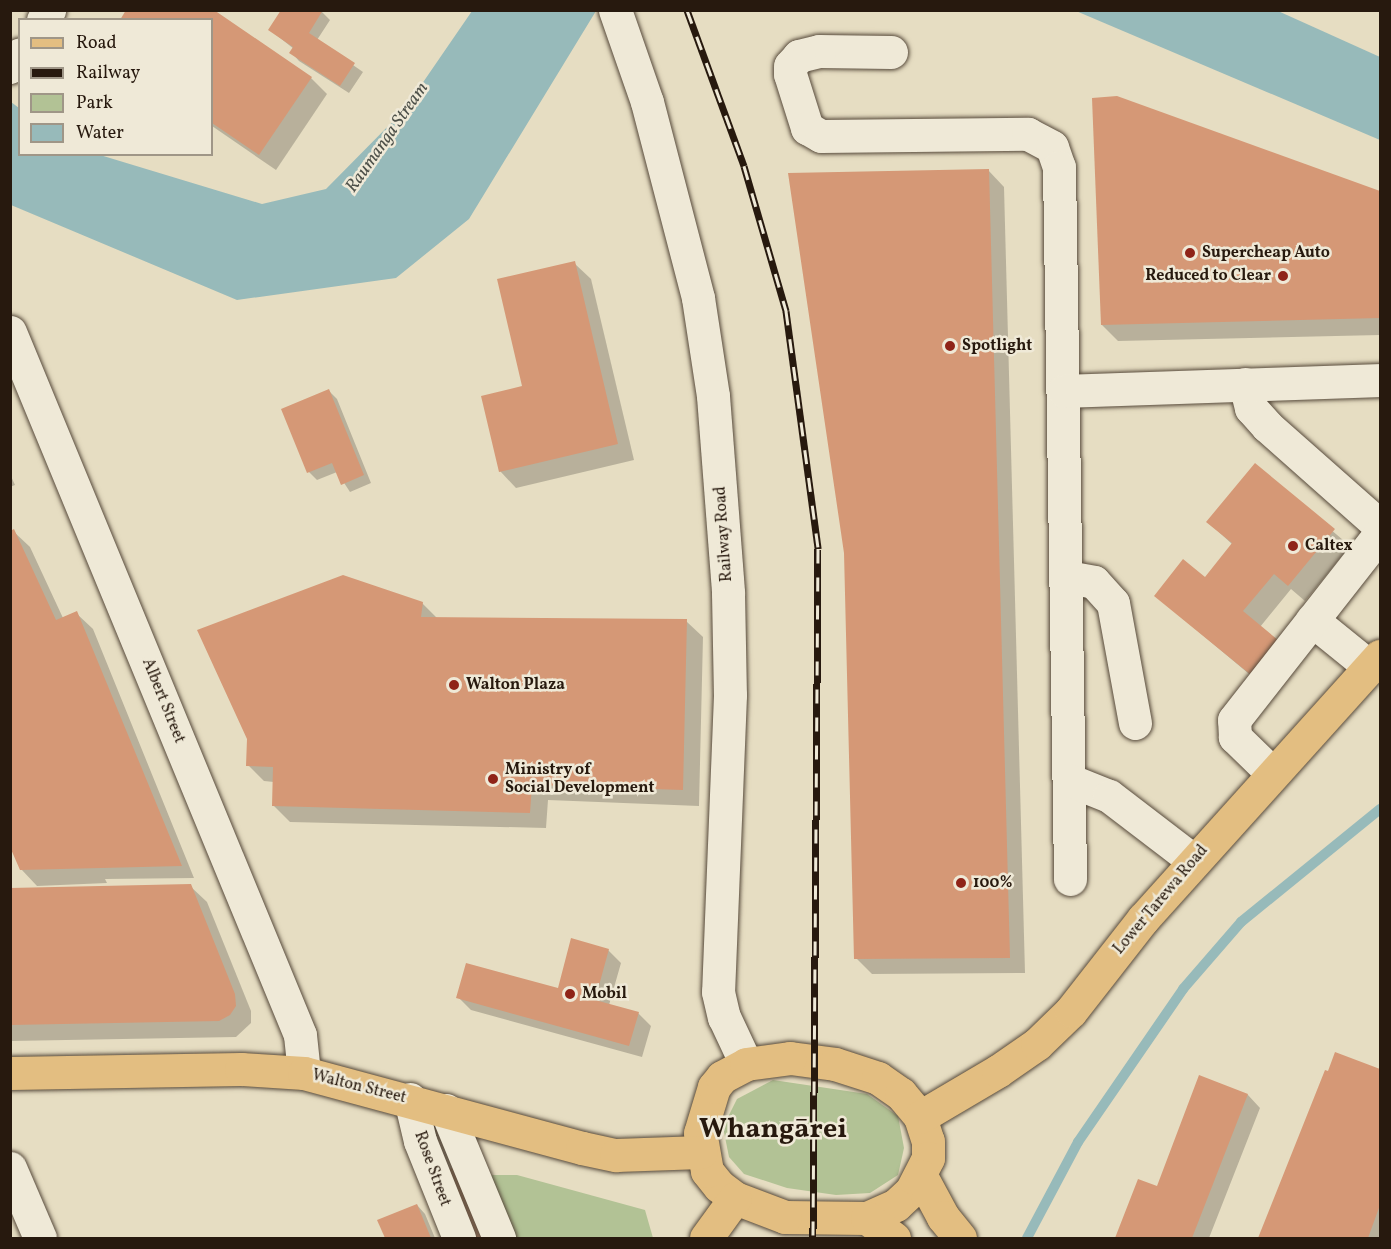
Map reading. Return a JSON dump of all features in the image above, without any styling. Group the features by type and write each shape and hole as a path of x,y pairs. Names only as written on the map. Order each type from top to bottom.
{"main road":[{"name":"Lower Tarewa Road","path":"920,1117 998,1071 1037,1044 1071,1011 1194,861 1375,662"},
{"path":"790,1058 855,1070 901,1094 920,1117 928,1141 921,1176 896,1205 867,1218 785,1217 735,1197 719,1186 707,1171 701,1152 700,1133 708,1099 722,1077 746,1064 790,1058"},
{"name":"Walton Street","path":"10,1073 241,1069 304,1073 410,1099 514,1132 616,1155 701,1152"},
{"path":"921,1176 943,1217 960,1239"},
{"path":"706,1239 735,1197"},
{"path":"867,1218 894,1239"}],"street":[{"name":"Railway Road","path":"615,10 647,102 698,298 713,396 727,582 730,695 718,992 724,1017 746,1064"},
{"path":"891,52 819,51 799,56 790,66 790,74 807,128 822,136 1028,134 1052,147 1060,178 1070,879"},
{"name":"Albert Street","path":"10,332 300,1035 304,1073"},
{"path":"1064,391 1380,380"},
{"path":"1245,384 1251,408 1267,426 1380,526"},
{"path":"1272,773 1235,737 1234,720 1380,534"},
{"path":"1067,577 1094,582 1113,603 1136,723"},
{"path":"1312,620 1375,662"},
{"path":"1069,780 1109,796 1194,861"},
{"name":"Rose Street","path":"410,1099 420,1142 459,1239"},
{"name":"Rose Street","path":"446,1110 499,1239"},
{"path":"10,1168 40,1239"}],"green space":[{"path":"773,1080 867,1094 898,1116 904,1148 898,1175 870,1193 836,1195 787,1188 744,1174 729,1157 723,1127 737,1099"},
{"path":"492,1175 517,1175 645,1210 653,1238 508,1238 486,1185"}],"water":[{"name":"Raumanga Stream","path":"472,11 596,11 469,219 396,278 237,300 11,205 11,102 18,107 18,156 103,156 262,204 326,189 404,110"},
{"path":"1076,11 1278,11 1380,57 1380,140"}],"building":[{"path":"126,10 214,10 312,77 259,155 213,124 213,18 121,18"},
{"path":"281,10 323,10 309,33 355,63 340,86 289,53 293,47 268,30"},
{"path":"1117,96 1380,191 1380,318 1101,325 1092,98"},
{"path":"989,169 1010,958 854,959 844,553 788,173"},
{"path":"575,261 618,444 499,472 481,396 522,386 497,279"},
{"path":"329,389 364,475 341,485 332,463 307,473 281,409"},
{"path":"1255,463 1335,529 1288,586 1274,574 1243,611 1284,645 1256,679 1154,596 1183,559 1205,577 1232,543 1206,522"},
{"path":"14,529 56,620 77,611 182,866 20,870 10,847 10,531"},
{"name":"Walton Plaza","path":"343,575 423,602 421,617 687,619 683,790 532,785 530,813 272,806 273,767 246,766 247,739 197,630"},
{"path":"191,884 235,994 236,1006 230,1015 219,1021 10,1025 10,888"},
{"path":"571,938 609,949 595,1000 639,1012 629,1046 456,998 466,963 558,988"},
{"path":"1335,1052 1380,1069 1380,1205 1368,1238 1258,1238 1325,1070 1328,1071"},
{"path":"1199,1075 1248,1094 1192,1238 1115,1238 1138,1179 1157,1186"},
{"path":"454,1167 484,1238 473,1238 445,1171"},
{"path":"417,1204 431,1238 385,1238 377,1220"}],"waterway":[{"path":"1027,1238 1078,1142 1183,989 1241,922 1380,809"}],"railway":[{"path":"687,10 744,166 786,311 818,549 813,1238"}],"place":[{"name":"Supercheap Auto","path":"1190,253"},
{"name":"Reduced to Clear","path":"1283,276"},
{"name":"Spotlight","path":"950,346"},
{"name":"Caltex","path":"1293,546"},
{"name":"Walton Plaza","path":"454,685"},
{"name":"Ministry of Social Development","path":"493,779"},
{"name":"100%","path":"961,883"},
{"name":"Mobil","path":"570,994"}],"district":[{"name":"Whangārei","path":"773,1130"}]}
